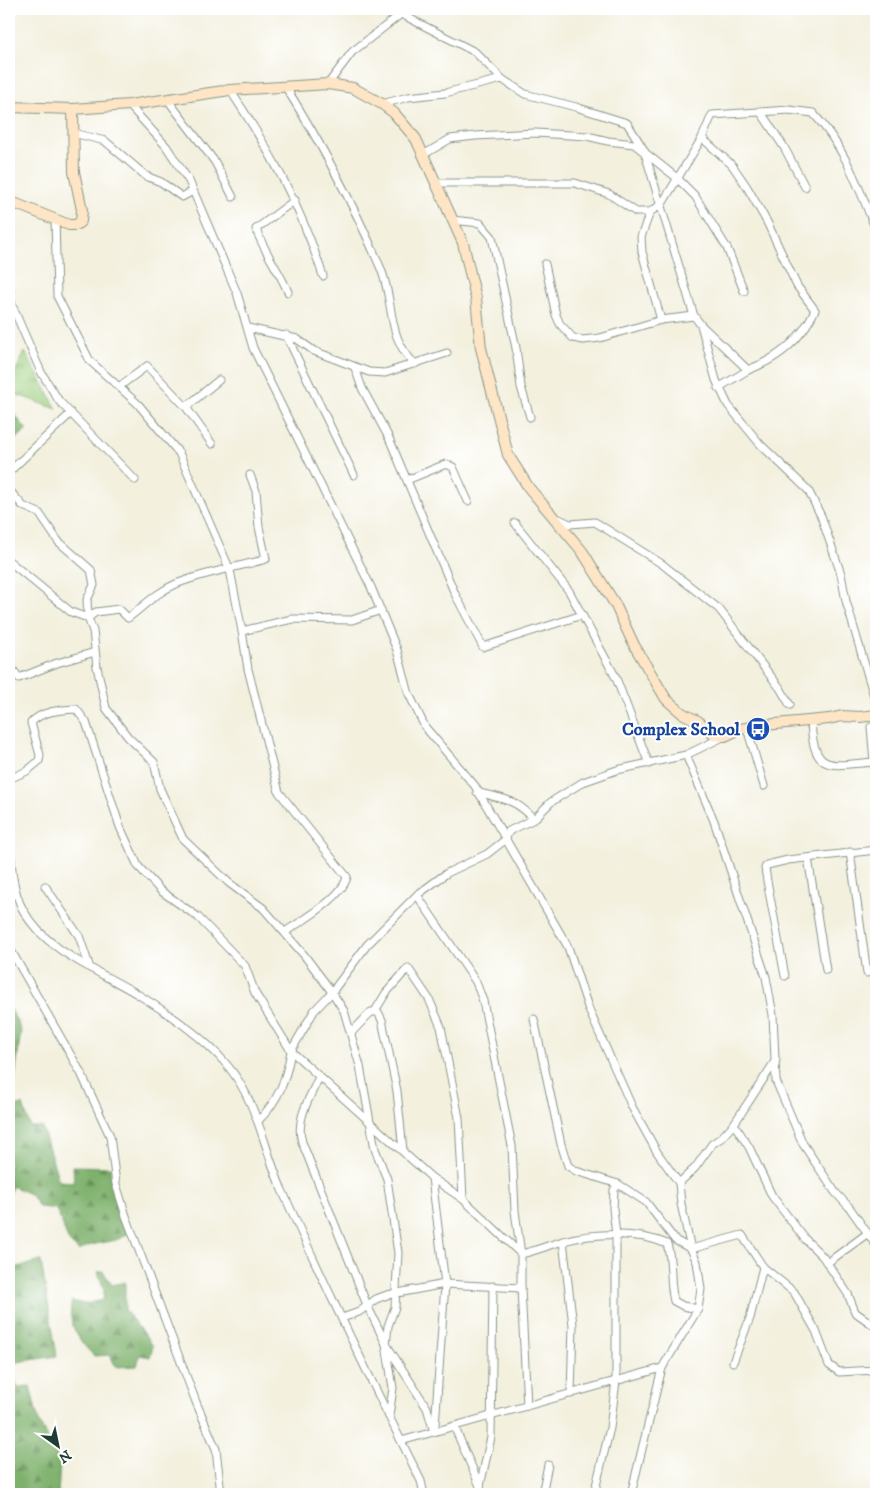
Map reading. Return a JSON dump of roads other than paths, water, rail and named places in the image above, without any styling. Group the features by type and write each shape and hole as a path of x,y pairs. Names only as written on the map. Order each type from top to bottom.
{"main road":[{"path":"9,107 73,109 129,105 230,90 328,84 352,88 382,104 404,124 416,139 452,220 470,269 476,298 482,348 508,455 523,480 582,551 615,604 634,645 666,700 682,713 698,721 714,735 725,736 747,728 842,716 860,717 876,715"},
{"path":"9,201 72,225 81,221 82,210 74,172 73,109"}],"street":[{"path":"328,84 352,52 401,14 474,52 502,79 534,98 624,120 644,150 662,204 694,316 748,370"},
{"path":"382,104 408,96 445,93 502,79"},
{"path":"285,86 334,168 364,231 382,272 397,342 403,353 415,364"},
{"path":"230,90 252,124 295,200 323,276"},
{"path":"167,99 215,162 232,197"},
{"path":"129,105 175,158 193,191 237,293 259,362 341,525 381,610 397,650 409,694 425,727 475,786 568,947 590,1010 632,1106 657,1152 679,1183 681,1204 691,1249 697,1262 701,1289 698,1309 662,1368 631,1494"},
{"path":"436,183 575,183 609,194 636,212 650,212 662,204 702,138 712,115 789,110 814,113 830,131 850,162 876,230"},
{"path":"760,111 784,147 804,187"},
{"path":"73,133 104,141 146,176 161,182 176,195 182,197 193,191"},
{"path":"423,155 450,139 535,133 588,136 634,144 677,178 695,196 727,248 744,291"},
{"path":"702,138 732,165 748,187 797,286 815,310 809,324 784,352 718,388"},
{"path":"288,292 282,278 262,245 256,229 295,200"},
{"path":"650,212 641,237 642,252 661,320"},
{"path":"55,218 57,296 90,361 138,404 179,453 230,570 248,669 279,792 348,877 346,885 334,896 284,932"},
{"path":"452,220 480,223 492,237 516,348 521,387 530,417"},
{"path":"545,264 556,315 560,324 573,338 583,340 600,338 661,320 694,316"},
{"path":"9,283 11,303 41,372 59,401 135,480"},
{"path":"701,325 718,388 728,405 760,444 808,490 821,516 842,574 846,601 876,703"},
{"path":"248,328 297,339 314,351 369,372 385,373 447,353"},
{"path":"286,336 354,475"},
{"path":"120,386 147,366 186,407 212,444"},
{"path":"355,368 407,480 455,594 483,647 582,615"},
{"path":"186,407 219,380"},
{"path":"9,472 70,413"},
{"path":"407,480 446,464 453,467 468,501"},
{"path":"88,618 96,612 119,609 128,618 150,599 174,585 207,573 230,570 266,559 259,527 256,491 250,475"},
{"path":"9,490 23,506 39,513 58,541 91,570 94,585 87,600 88,618 93,631 95,652 106,708 128,737 154,762 160,789 182,839 224,878 263,908 332,992 344,1011 360,1066 375,1149 387,1179 396,1240 398,1272 395,1307 388,1326 386,1344 393,1388 389,1416"},
{"path":"551,514 570,524 595,522 662,564 719,609 780,688 790,705"},
{"path":"515,523 569,591 616,678 649,764"},
{"path":"9,561 71,612 88,618"},
{"path":"242,631 292,619 352,620 381,610"},
{"path":"9,664 18,678 57,663 95,652"},
{"path":"9,779 27,771 39,761 40,755 31,723 36,717 58,710 76,710 86,722 120,827 138,866 161,891 198,917 244,966 255,993 291,1051 371,1121 432,1178 463,1199 521,1254"},
{"path":"810,720 816,754 823,762 831,766 875,762"},
{"path":"871,727 876,779"},
{"path":"747,728 764,786"},
{"path":"258,1121 268,1111 286,1081 291,1051 314,1011 332,992 367,945 416,895 447,873 487,854 505,840 509,831 534,819 551,802 583,782 597,776 686,755 725,736"},
{"path":"686,755 714,821 766,977 773,1015 776,1081 802,1144 835,1192 876,1245"},
{"path":"477,792 506,798 516,803 534,819"},
{"path":"9,827 14,887 22,908 32,923 49,939 90,968 140,996 198,1037 228,1065 258,1121 281,1187 342,1318 422,1481 424,1494"},
{"path":"785,976 765,868 773,863 876,850"},
{"path":"850,852 867,973"},
{"path":"808,858 826,970"},
{"path":"45,886 79,936 90,968"},
{"path":"416,895 476,982 484,1001 512,1146 515,1211 521,1254 527,1406"},
{"path":"9,947 81,1073 110,1136 116,1184 126,1216 192,1393 216,1449 221,1494"},
{"path":"351,1033 375,1011 386,992 408,968 429,999 441,1027 459,1118 463,1199"},
{"path":"375,1011 382,1020 398,1091 403,1150"},
{"path":"534,1019 561,1144 568,1166 576,1171 618,1184 646,1202 675,1240 691,1249 742,1235 763,1267 794,1292 816,1331 829,1365 839,1372 876,1370"},
{"path":"679,1183 695,1168 712,1144 721,1138 734,1124 776,1060"},
{"path":"319,1077 302,1116 298,1131 367,1305 386,1344 427,1408 434,1432"},
{"path":"734,1124 749,1146 772,1196 827,1262 848,1294 854,1312 876,1327"},
{"path":"432,1178 445,1284 434,1432"},
{"path":"594,1494 610,1428 616,1381 616,1235 613,1209 614,1190 618,1184"},
{"path":"827,1262 868,1234"},
{"path":"521,1254 563,1241 590,1236 616,1235 657,1240 667,1244 671,1254 670,1286 674,1301 683,1306 698,1309"},
{"path":"563,1241 573,1325 572,1394"},
{"path":"733,1362 750,1318 763,1267"},
{"path":"342,1318 358,1312 376,1299 445,1284 521,1288"},
{"path":"480,1490 491,1437 493,1286"},
{"path":"402,1441 662,1368"},
{"path":"454,1426 480,1490"},
{"path":"542,1494 548,1465"}],"place":[{"name":"Complex School","path":"758,729"}]}
